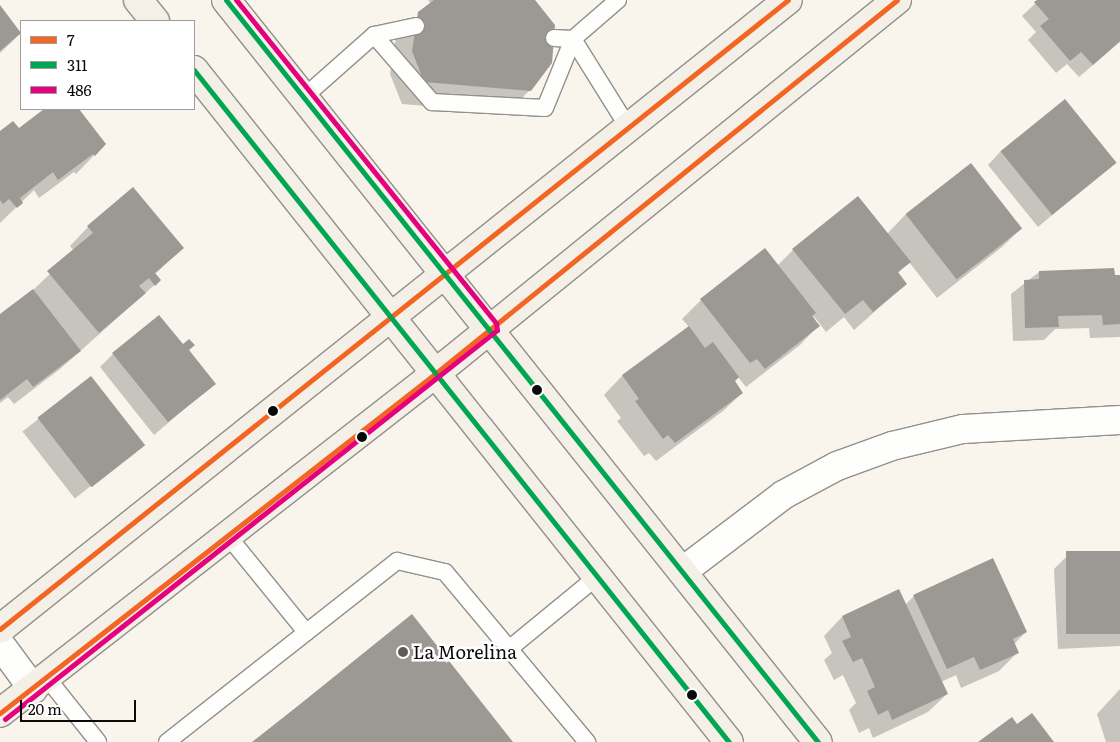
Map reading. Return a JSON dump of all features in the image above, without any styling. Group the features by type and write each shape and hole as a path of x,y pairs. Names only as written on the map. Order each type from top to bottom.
{"main road":[{"path":"138,0 154,20"},
{"path":"226,0 490,328 818,742"},
{"path":"0,629 788,0"},
{"path":"0,713 40,684 436,373 898,0"},
{"path":"195,71 729,742"}],"street":[{"path":"683,571 783,495 837,466 892,446 963,429 1120,420"},
{"path":"0,644 40,684"}],"lane":[{"path":"374,35 432,102 545,108 573,39 618,0"},
{"path":"304,97 374,35 416,26"},
{"path":"554,38 573,39"},
{"path":"573,39 628,127"},
{"path":"228,536 306,632"},
{"path":"167,742 398,561 445,572 587,742"},
{"path":"509,648 598,576"},
{"path":"40,684 98,742"}],"building":[{"path":"434,0 535,0 555,25 552,63 531,91 424,82 412,51 418,12"},
{"path":"1037,0 1120,0 1120,41 1093,65 1081,52 1070,61 1040,26 1049,19 1034,2"},
{"path":"0,5 20,34 0,51"},
{"path":"1065,99 1117,163 1052,215 1000,151"},
{"path":"43,110 80,110 106,144 95,156 93,154 58,180 53,172 20,198 23,203 17,208 9,199 3,204 0,200 0,131 13,121 19,128"},
{"path":"971,163 1022,228 957,280 906,214"},
{"path":"133,187 184,248 155,273 161,280 155,286 149,278 139,286 146,293 99,333 47,271 93,233 87,226"},
{"path":"858,196 911,262 898,272 907,284 873,312 863,300 845,314 792,249"},
{"path":"765,248 816,313 812,316 820,326 765,369 757,359 750,363 700,299"},
{"path":"1114,268 1115,275 1120,275 1120,324 1103,325 1102,315 1058,316 1059,327 1025,328 1024,280 1039,279 1039,271"},
{"path":"33,289 81,351 33,387 27,379 0,400 0,314"},
{"path":"159,315 183,344 189,339 195,345 189,350 216,384 168,422 112,353"},
{"path":"689,326 705,348 713,342 739,377 735,381 743,393 675,443 668,435 663,439 635,401 639,399 622,375"},
{"path":"91,376 145,445 92,487 37,418"},
{"path":"1066,551 1120,551 1120,634 1066,634"},
{"path":"993,558 1027,632 1013,639 1019,653 980,670 974,657 947,669 913,595"},
{"path":"899,589 948,694 892,720 888,710 878,715 867,691 875,687 862,658 853,662 842,641 851,637 842,616"},
{"name":"La Morelina","path":"412,614 513,742 252,742 299,705"},
{"path":"1032,713 1054,742 978,742 1012,717 1017,724"}],"transit line":[{"name":"311","path":"226,0 818,742"},
{"name":"486","path":"5,719 497,330 496,323 236,0"},
{"name":"7","path":"0,629 788,0"},
{"name":"7","path":"0,713 436,373 897,0"},
{"name":"311","path":"195,71 729,742"}],"place":[{"name":"La Morelina","path":"403,652"}]}
